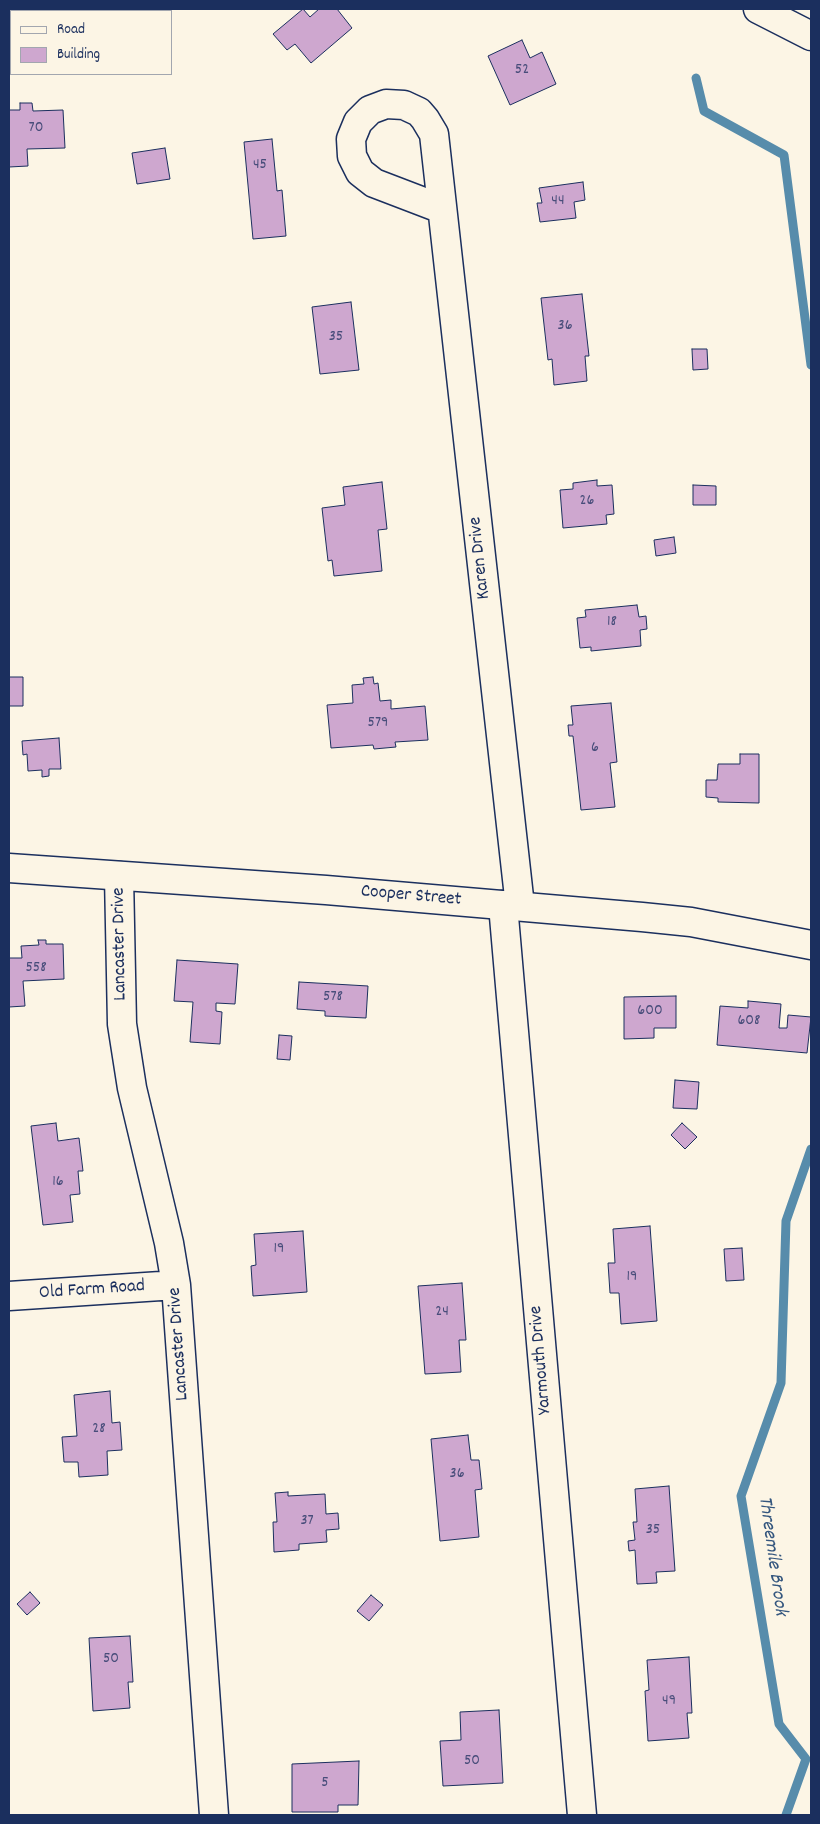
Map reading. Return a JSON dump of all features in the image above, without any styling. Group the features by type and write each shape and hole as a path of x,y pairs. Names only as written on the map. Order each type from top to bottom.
{"main road":[{"path":"752,9 787,24"},
{"path":"758,9 811,36"},
{"name":"Karen Drive","path":"442,209 512,906"},
{"name":"Cooper Street","path":"9,868 326,890 691,922 811,944"},
{"name":"Lancaster Drive","path":"119,876 122,1024 132,1088 170,1243 176,1285 214,1815"},
{"name":"Yarmouth Drive","path":"512,906 582,1815"},
{"name":"Old Farm Road","path":"9,1296 176,1285"}],"building":[{"path":"303,9 310,17 319,9 337,9 352,28 311,63 295,44 287,50 273,34"},
{"path":"522,40 530,58 542,52 556,84 510,105 488,56"},
{"path":"20,103 32,103 33,111 63,110 65,148 27,149 28,166 9,167 9,110 20,110"},
{"path":"272,139 277,191 282,190 286,236 253,239 244,142"},
{"path":"165,148 170,179 137,184 132,153"},
{"path":"583,182 585,200 574,202 576,218 540,222 537,203 542,203 539,188"},
{"path":"582,294 589,356 585,356 587,381 554,385 552,359 548,360 541,298"},
{"path":"351,302 359,370 320,374 312,307"},
{"path":"692,349 707,349 708,369 693,370"},
{"path":"597,480 597,486 612,485 614,514 606,515 607,524 563,528 560,490 573,489 573,483"},
{"path":"382,482 387,529 378,530 382,571 334,576 332,560 328,561 322,508 345,505 343,487"},
{"path":"693,485 716,486 716,505 693,505"},
{"path":"674,537 676,553 656,556 654,540"},
{"path":"637,605 639,617 646,616 647,629 640,630 641,646 591,651 591,647 580,648 577,618 586,617 585,610"},
{"path":"9,677 23,677 23,706 9,706"},
{"path":"373,677 374,684 378,683 380,701 391,700 391,709 425,706 428,740 395,742 396,747 374,749 373,745 331,748 327,705 353,703 352,685 364,684 363,678"},
{"path":"611,703 617,762 610,763 615,807 581,810 573,736 569,736 568,725 573,725 571,706"},
{"path":"59,738 61,769 49,769 49,776 42,777 42,770 28,771 27,754 23,755 22,741"},
{"path":"740,754 759,754 759,803 718,802 718,798 706,797 706,780 717,780 718,764 740,764"},
{"path":"38,940 46,940 46,944 63,944 64,979 23,981 25,1006 9,1007 9,958 22,958 21,946 39,945"},
{"path":"177,960 238,964 235,1004 216,1003 216,1011 222,1012 220,1044 190,1042 193,1002 174,1001"},
{"path":"299,982 368,986 366,1018 325,1016 325,1011 297,1009"},
{"path":"676,996 676,1028 654,1028 654,1038 624,1039 624,997"},
{"path":"748,1001 781,1004 779,1028 787,1028 788,1015 811,1017 807,1053 717,1045 720,1006 748,1008"},
{"path":"279,1035 292,1036 290,1060 277,1059"},
{"path":"675,1080 699,1082 697,1109 673,1108"},
{"path":"56,1123 58,1141 79,1138 83,1171 78,1171 80,1194 70,1195 73,1222 43,1225 31,1126"},
{"path":"682,1123 697,1137 685,1149 671,1135"},
{"path":"650,1226 657,1321 621,1324 619,1293 610,1293 608,1263 615,1263 613,1229"},
{"path":"303,1231 307,1292 253,1296 251,1266 256,1265 254,1234"},
{"path":"742,1248 744,1280 726,1281 724,1249"},
{"path":"462,1283 466,1340 459,1340 461,1372 425,1374 418,1286"},
{"path":"110,1391 112,1423 120,1422 122,1450 107,1451 108,1475 79,1477 78,1462 64,1462 62,1437 77,1436 74,1395"},
{"path":"468,1435 471,1460 479,1460 482,1489 475,1490 479,1537 440,1541 431,1439"},
{"path":"669,1486 675,1571 656,1572 657,1583 637,1584 635,1550 629,1551 628,1541 635,1540 633,1522 637,1522 635,1489"},
{"path":"288,1492 288,1496 325,1494 326,1514 338,1513 339,1529 326,1530 327,1542 299,1544 299,1550 274,1552 273,1522 277,1522 275,1493"},
{"path":"30,1592 40,1603 27,1615 17,1604"},
{"path":"371,1595 383,1605 369,1621 357,1611"},
{"path":"130,1636 133,1682 128,1682 130,1708 93,1711 89,1638"},
{"path":"689,1657 692,1713 687,1713 689,1738 648,1741 645,1691 649,1690 647,1660"},
{"path":"499,1710 503,1783 443,1786 440,1741 461,1740 460,1712"},
{"path":"359,1761 358,1805 338,1805 338,1812 292,1812 292,1764"}],"waterway":[{"name":"Threemile Brook","path":"696,78 704,111 784,155 811,365"},
{"name":"Threemile Brook","path":"786,1815 806,1759 779,1724 741,1496 781,1383 786,1221 811,1149"}]}
